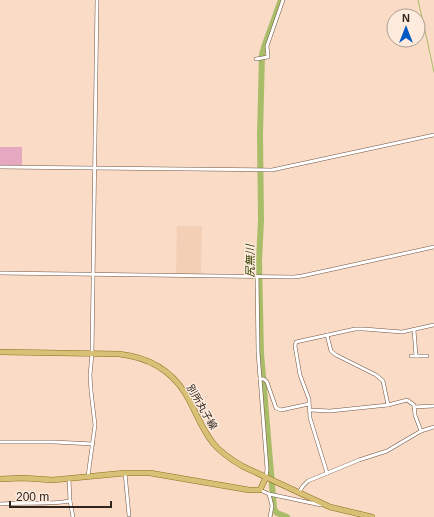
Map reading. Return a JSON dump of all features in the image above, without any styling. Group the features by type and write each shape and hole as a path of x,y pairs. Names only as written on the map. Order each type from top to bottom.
{"main road":[{"name":"別所丸子線","path":"0,352 129,355 145,360 172,377 185,393 204,429 219,449 242,466 299,492 309,500 330,507 372,517"},
{"path":"0,479 23,478 53,480 125,473 158,474 249,490 260,490 270,480"}],"street":[{"path":"88,476 95,425 90,391 90,375 92,354 97,0"},
{"path":"258,59 268,57 267,46 283,0"},
{"path":"0,167 272,170 434,135"},
{"path":"0,273 302,276 434,247"},
{"path":"258,276 258,352 262,379 267,469 270,480"},
{"path":"327,473 310,418 309,404 300,375 295,346 296,342 359,329 402,332 434,325"},
{"path":"414,330 416,356"},
{"path":"327,335 331,351 376,375 382,380 388,405"},
{"path":"411,356 427,356"},
{"path":"262,379 267,382 276,408 281,410 309,404"},
{"path":"310,410 330,411 388,405 407,400 414,405 415,415 420,431"},
{"path":"414,407 434,406"},
{"path":"299,492 308,481 387,451 420,431 434,427"},
{"path":"0,442 93,444"},
{"path":"124,517 130,516 125,473"},
{"path":"69,479 70,501 73,517"},
{"path":"260,490 272,495 309,500 321,505"},
{"path":"270,517 272,495"},
{"path":"0,504 54,503 70,501"}],"shaded area":[{"path":"0,147 22,147 22,165 0,165"},
{"path":"177,226 202,226 201,274 176,274"}],"waterway":[{"name":"尻無川","path":"281,0 262,55 260,135 261,220 259,261 261,353 274,509 277,513 287,517"},
{"path":"418,0 420,8"},
{"path":"426,35 434,72"},
{"name":"尻無川","path":"272,517 274,509"}]}
